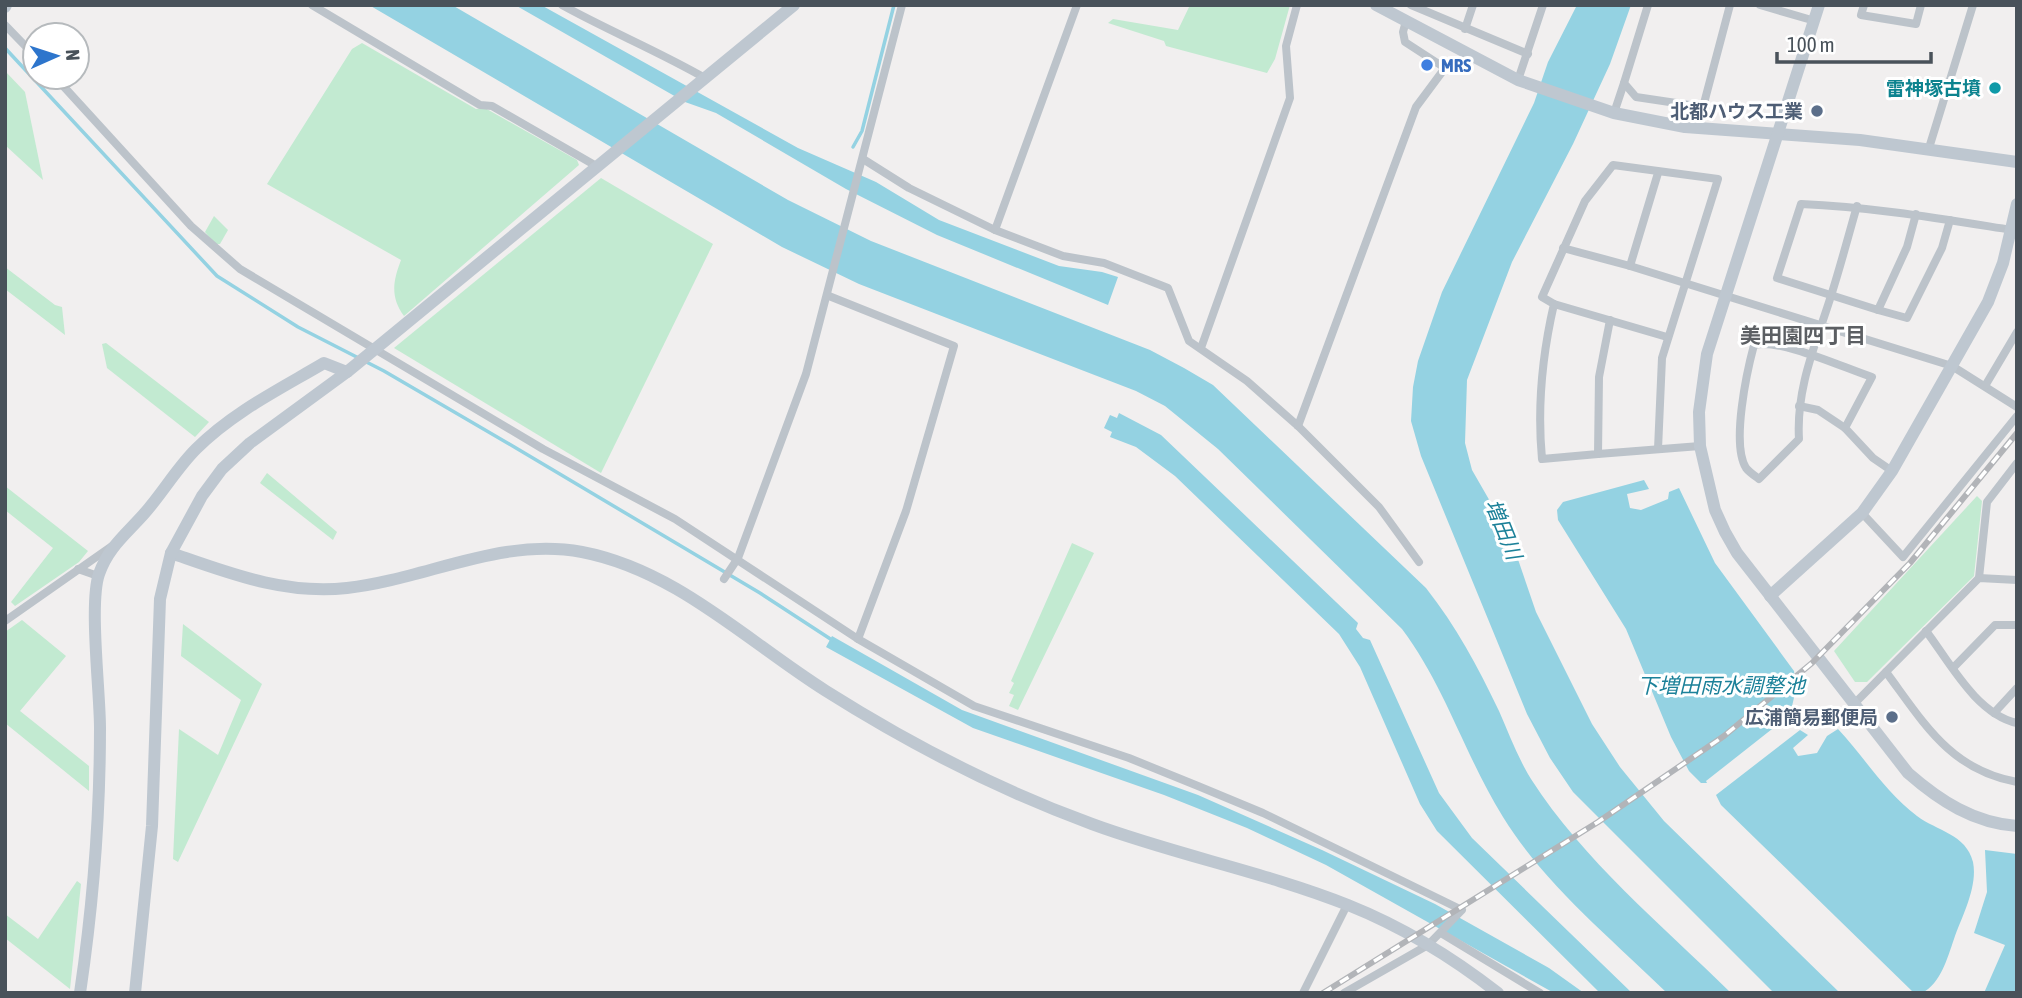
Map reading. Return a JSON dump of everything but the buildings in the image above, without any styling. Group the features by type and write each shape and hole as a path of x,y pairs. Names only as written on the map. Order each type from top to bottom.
{"street":[{"path":"313,5 468,98 492,106 598,167"},
{"path":"562,5 610,32 660,52 702,80"},
{"path":"135,993 152,827 158,622 171,553 202,496 222,469 260,435 351,368 794,5"},
{"path":"724,579 737,561 806,373 829,296 902,5"},
{"path":"995,230 1077,5"},
{"path":"1201,348 1290,98 1286,46 1297,5"},
{"path":"1376,5 1523,82 1608,112 1685,127 1929,148 2017,162"},
{"path":"1411,5 1528,54"},
{"path":"1465,29 1473,5"},
{"path":"1523,82 1528,54 1543,5"},
{"path":"1608,112 1624,83 1648,5"},
{"path":"1624,83 1636,97 1703,107 1730,5"},
{"path":"1760,5 1771,6 1815,21"},
{"path":"1819,5 1707,354 1702,383 1700,446 1705,475 1720,521 1737,553 1902,765 1928,790 1976,817 2017,826"},
{"path":"1864,5 1861,15 1916,24 1921,5"},
{"path":"1929,148 1973,5"},
{"path":"1298,426 1416,107 1445,68 1405,42 1403,32 1406,21"},
{"path":"5,25 21,42"},
{"path":"68,91 191,226 240,269 313,315 543,449 675,519 858,639 974,706 1129,758 1263,813 1462,910 1428,945 1344,993"},
{"path":"862,161 909,188 995,230 1063,256 1104,263 1168,288 1189,341 1247,381 1298,426 1379,507 1419,562"},
{"path":"1658,449 1658,386 1667,337 1718,179 1613,165 1586,201 1542,297 1554,304 1667,337"},
{"path":"1630,266 1658,173"},
{"path":"1950,220 1942,248 1907,318 1777,278 1801,204 1857,206 1916,214 2012,230"},
{"path":"1770,596 1861,513 1892,471 1988,302 2012,230 2017,204"},
{"path":"1846,428 1872,377 1811,356 1765,342 1755,345 1743,387 1741,431 1746,467 1759,479 1799,439 1799,406 1811,356 1857,206"},
{"path":"1878,310 1908,247 1916,214"},
{"path":"1563,248 1630,266 1952,366 2017,407"},
{"path":"829,296 954,346 906,512 858,639"},
{"path":"1554,304 1541,373 1538,420 1542,459 1700,446"},
{"path":"1598,454 1600,377 1610,320"},
{"path":"1985,386 2017,332"},
{"path":"5,621 78,569 107,555 196,449 239,413 324,363 351,368"},
{"path":"1799,406 1818,410 1846,428 1873,458 1892,471"},
{"path":"1861,513 1903,557 2017,416"},
{"path":"1854,704 1979,578 1987,502 2017,463"},
{"path":"171,553 256,582 316,589 379,582 474,557 515,550 577,551 618,561 680,592 824,690 885,727 1006,790 1093,825 1347,905 1428,945 1498,993"},
{"path":"78,569 107,555"},
{"path":"80,993 97,838 107,555"},
{"path":"1979,578 2017,580"},
{"path":"1954,667 1995,625 2017,625"},
{"path":"1926,631 1979,699 1994,713 2017,723"},
{"path":"1886,673 1934,736 1960,761 1991,777 2017,782"},
{"path":"1994,713 2017,688"},
{"path":"1303,993 1347,905"},
{"path":"1442,933 1540,993"}],"green space":[{"path":"1190,5 1290,5 1275,59 1267,73 1166,46 1164,41 1108,23 1113,19 1178,30"},
{"path":"362,43 476,109 485,108 577,160 579,165 404,316 396,302 394,289 401,260 267,184 352,49"},
{"path":"5,71 21,91 25,92 43,180 5,145"},
{"path":"601,178 713,244 601,473 394,348"},
{"path":"214,216 228,230 220,244 215,244 205,232"},
{"path":"5,267 55,305 62,307 65,335 5,289"},
{"path":"106,343 209,422 195,437 107,368 102,344"},
{"path":"267,473 337,532 333,540 260,483"},
{"path":"5,486 88,551 79,562 15,606 11,602 53,548 5,510"},
{"path":"1977,496 1982,501 1974,576 1867,682 1855,682 1834,651"},
{"path":"1072,543 1094,553 1018,710 1009,706 1014,695 1009,693 1014,683 1011,681"},
{"path":"22,620 66,656 20,711 89,766 89,791 5,723 5,632"},
{"path":"183,624 262,684 178,862 173,859 179,729 218,755 241,700 181,656"},
{"path":"77,881 81,884 70,989 5,938 5,914 38,939"}],"water":[{"path":"369,5 452,5 788,200 871,241 1150,350 1213,385 1426,588 1466,647 1526,771 1552,809 1574,837 1625,891 1731,993 1667,993 1558,888 1503,817 1431,674 1402,629 1218,449 1165,406 1136,391 859,284 782,247"},
{"path":"515,5 541,5 798,148 876,182 939,220 1059,266 1118,277 1108,305 937,235 846,189 716,113 685,102"},
{"name":"増田川","path":"1577,5 1631,5 1610,64 1573,144 1512,262 1467,380 1465,443 1472,470 1510,536 1536,612 1592,724 1620,767 1664,821 1840,993 1774,993 1573,792 1550,758 1527,714 1421,456 1411,421 1418,361 1442,292 1534,103 1548,62"},
{"path":"1119,413 1161,435 1358,623 1356,629 1363,638 1370,640 1439,793 1472,838 1632,993 1600,993 1437,831 1420,804 1360,667 1339,634 1175,476 1136,447 1110,437 1112,432 1104,428 1110,415 1117,418"},
{"name":"下増田雨水調整池","path":"1644,480 1649,489 1627,494 1630,508 1641,510 1668,499 1669,492 1679,488 1715,563 1794,671 1796,689 1790,715 1706,781 1707,783 1701,783 1689,771 1671,737 1626,629 1558,520 1557,510 1563,502"},
{"path":"832,636 962,710 1198,795 1322,850 1435,904 1549,968 1584,993 1554,993 1326,865 1247,828 1164,795 973,728 826,647"},
{"name":"下増田雨水調整池","path":"1838,729 1906,807 1957,839 1964,845 1973,862 1971,891 1946,962 1939,977 1922,993 1914,993 1721,805 1716,795 1800,730 1808,735 1793,748 1798,756 1817,753 1827,736"},
{"path":"1985,850 2017,854 2017,993 1984,993 2005,945 1974,933 1987,892"}],"waterway":[{"path":"853,147 862,131 894,5"},
{"path":"5,48 217,276 298,327 384,371 516,448 760,593 832,640"}],"railway":[{"path":"1323,993 1598,822 1724,736 1812,663 1910,563 2017,433"}],"place":[{"name":"MRS","path":"1427,65"},
{"name":"雷神塚古墳","path":"1995,88"},
{"name":"北都ハウス工業","path":"1817,111"},
{"name":"広浦簡易郵便局","path":"1892,717"}],"district":[{"name":"美田園四丁目","path":"1803,335"}]}
